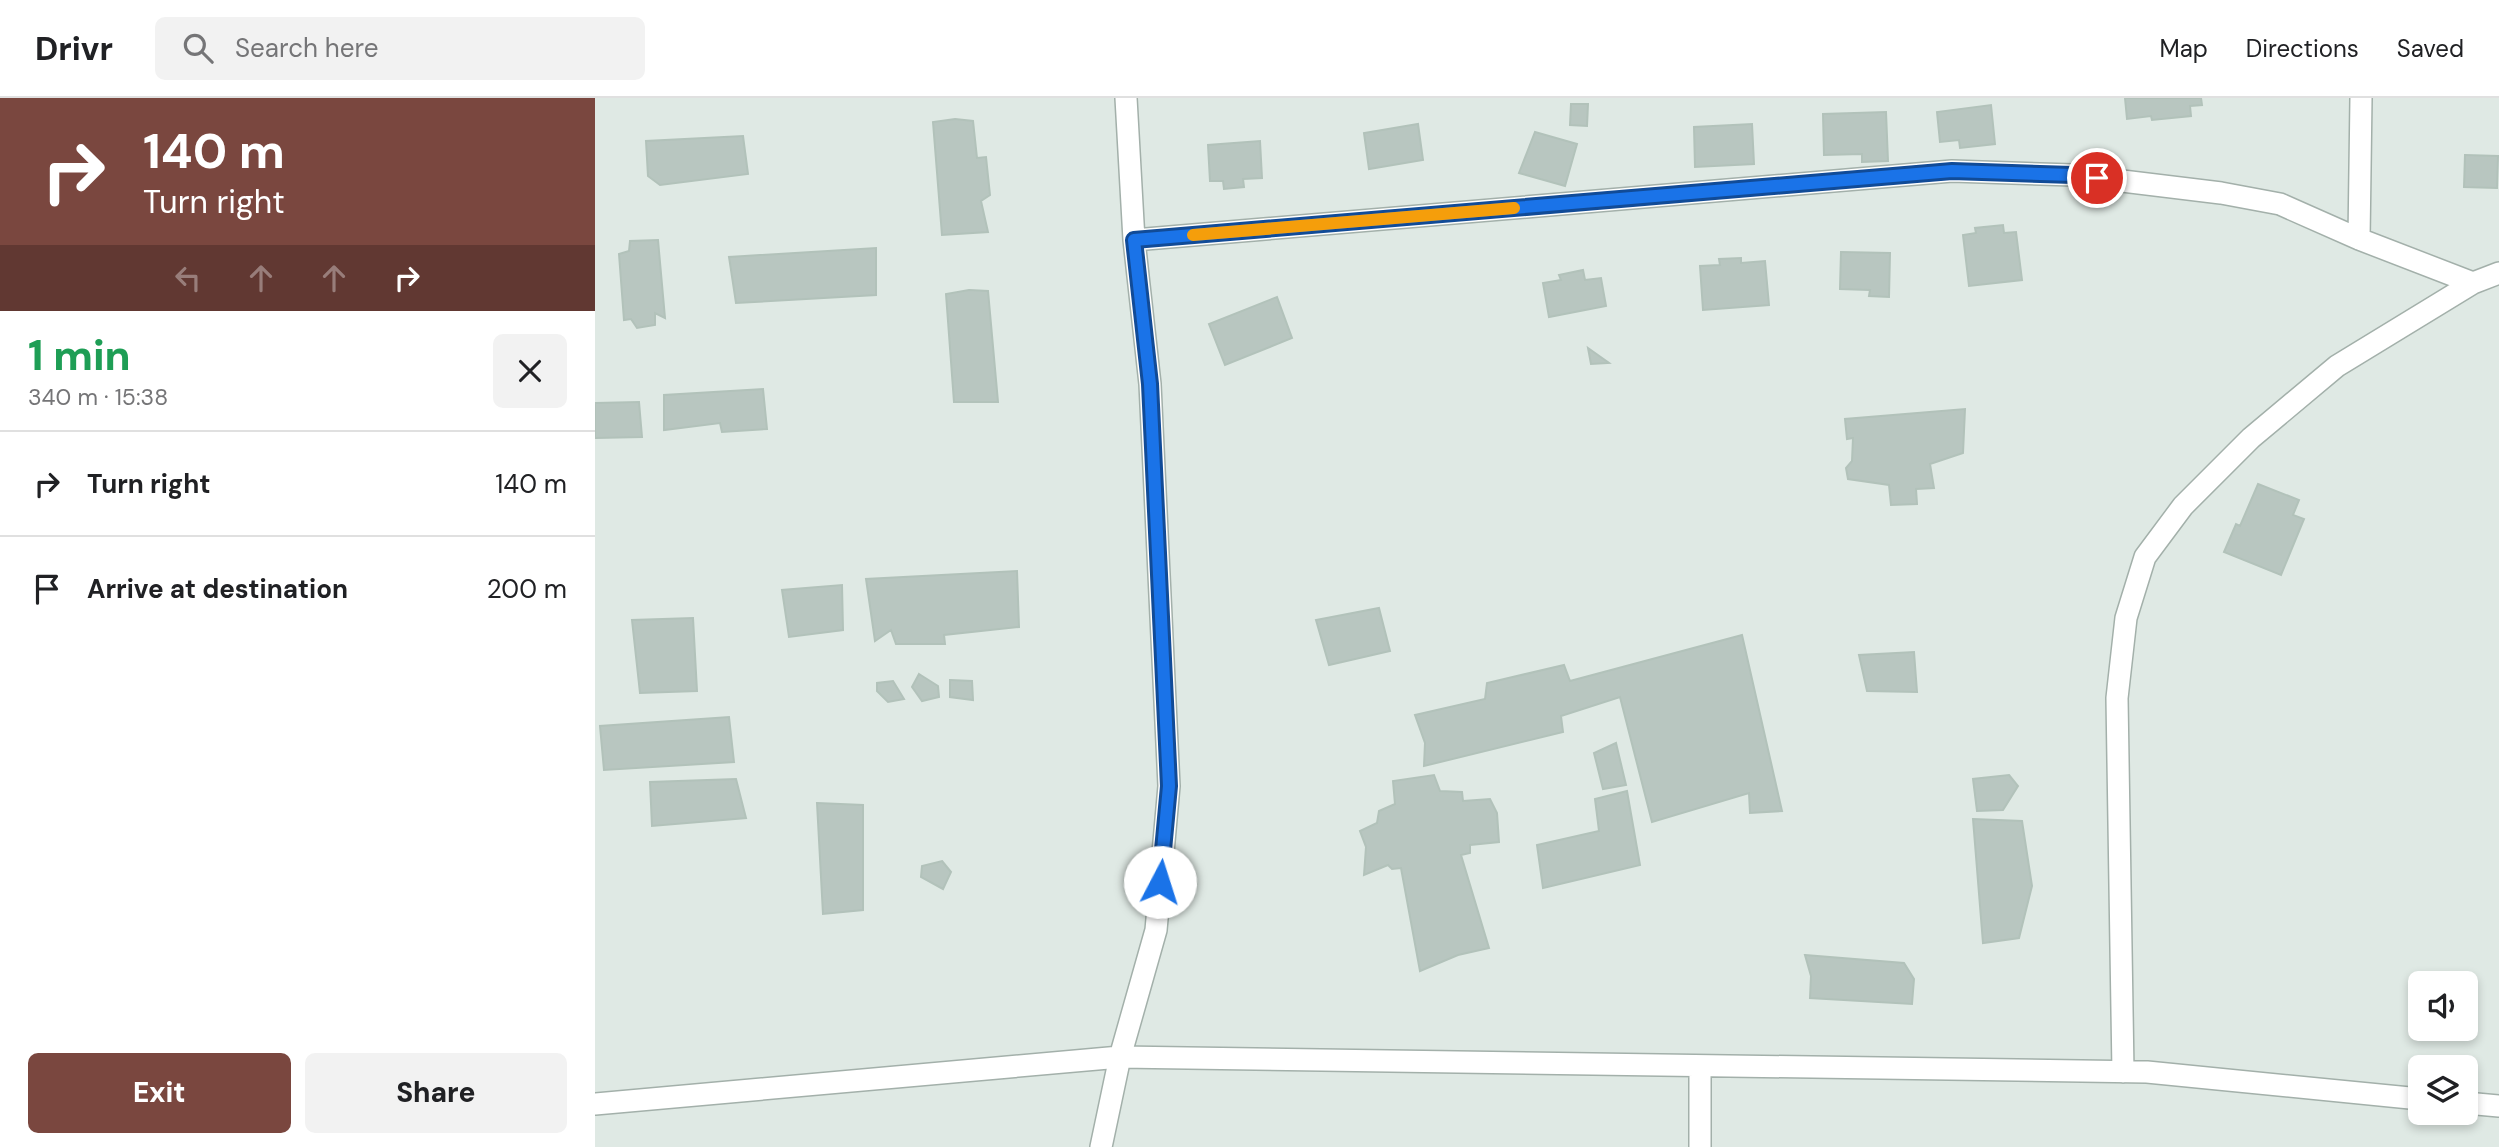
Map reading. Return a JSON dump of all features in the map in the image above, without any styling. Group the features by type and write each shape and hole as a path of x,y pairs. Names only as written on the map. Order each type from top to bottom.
{"street":[{"path":"1101,1147 1119,1057 1156,930 1169,786 1150,384 1134,240 1126,98"},
{"path":"2359,239 2361,98"},
{"path":"1134,240 1952,171 2073,175 2221,193 2280,204 2359,239 2473,283"},
{"path":"2123,1072 2117,698 2126,618 2145,557 2183,506 2251,438 2337,366 2473,283 2499,273"},
{"path":"595,1104 1119,1057 2147,1072 2408,1097"},
{"path":"1700,1066 1700,1147"},
{"path":"2478,1104 2499,1106"}],"building":[{"path":"2125,98 2201,98 2202,105 2190,106 2191,116 2152,120 2151,116 2127,119"},
{"path":"1571,104 1588,104 1587,126 1570,125"},
{"path":"1991,105 1995,144 1960,148 1959,140 1940,142 1937,112"},
{"path":"1886,112 1888,161 1862,162 1862,154 1824,155 1823,114"},
{"path":"955,119 973,121 977,158 986,157 990,195 981,201 988,232 942,235 933,122"},
{"path":"1418,124 1423,160 1369,169 1364,133"},
{"path":"1752,124 1754,164 1695,167 1694,127"},
{"path":"1535,132 1577,144 1565,186 1519,173"},
{"path":"743,136 748,174 660,185 648,176 646,141"},
{"path":"1260,141 1262,178 1243,179 1244,187 1224,189 1223,181 1210,181 1208,145"},
{"path":"2465,155 2498,156 2497,188 2464,187"},
{"path":"2003,225 2004,233 2016,232 2022,280 1969,286 1963,235 1976,233 1975,228"},
{"path":"658,240 665,318 655,313 655,325 637,328 631,319 624,320 619,254 629,251 630,241"},
{"path":"876,248 876,295 736,303 729,257"},
{"path":"1841,252 1890,253 1889,297 1869,296 1870,290 1840,289"},
{"path":"1741,258 1741,263 1765,261 1769,305 1703,310 1700,266 1720,265 1719,259"},
{"path":"1583,270 1585,280 1601,278 1606,306 1549,317 1543,283 1561,280 1559,275"},
{"path":"969,290 988,291 998,402 954,402 946,294"},
{"path":"1277,297 1292,338 1225,365 1209,324"},
{"path":"1588,348 1609,363 1591,364"},
{"path":"763,389 767,429 722,432 720,423 664,430 664,395"},
{"path":"639,402 642,437 595,438 595,403"},
{"path":"1965,409 1963,453 1930,464 1934,488 1916,489 1917,504 1891,505 1889,485 1848,479 1846,468 1852,461 1853,438 1847,439 1845,419"},
{"path":"2258,484 2299,500 2293,515 2304,519 2281,575 2224,552 2236,524 2240,526"},
{"path":"1017,571 1019,627 944,635 945,644 896,644 891,630 875,641 866,579"},
{"path":"842,585 843,630 789,637 782,590"},
{"path":"1379,608 1390,651 1329,665 1316,620"},
{"path":"693,618 697,691 640,693 632,620"},
{"path":"1742,635 1782,811 1750,813 1749,793 1652,822 1620,697 1561,716 1563,732 1424,766 1425,743 1415,715 1485,699 1487,683 1564,665 1570,681"},
{"path":"1914,652 1917,692 1867,691 1859,655"},
{"path":"919,674 938,686 939,697 922,701 912,687"},
{"path":"950,680 972,681 973,700 950,697"},
{"path":"893,681 904,699 888,702 877,691 877,683"},
{"path":"729,717 734,762 604,770 600,726"},
{"path":"1616,743 1626,785 1603,789 1594,753"},
{"path":"1434,775 1440,791 1462,792 1463,801 1490,799 1497,813 1499,842 1470,845 1470,853 1461,855 1489,948 1458,955 1420,971 1401,868 1392,869 1388,865 1364,875 1366,847 1360,831 1377,823 1379,811 1395,804 1393,781"},
{"path":"2009,775 2018,786 2003,810 1977,811 1973,779"},
{"path":"736,779 746,818 652,826 650,782"},
{"path":"1627,791 1640,865 1543,888 1537,845 1599,831 1595,799"},
{"path":"817,803 863,805 863,910 823,914"},
{"path":"1973,819 2022,821 2032,886 2019,938 1983,943"},
{"path":"942,861 951,872 943,889 921,877 922,866"},
{"path":"1805,955 1904,963 1914,979 1912,1004 1810,998 1811,976"}],"slow traffic":[{"path":"1193,235 1514,208"}],"route":[{"path":"1160,882 1169,786 1150,384 1134,240 1952,171 2097,178"}]}
